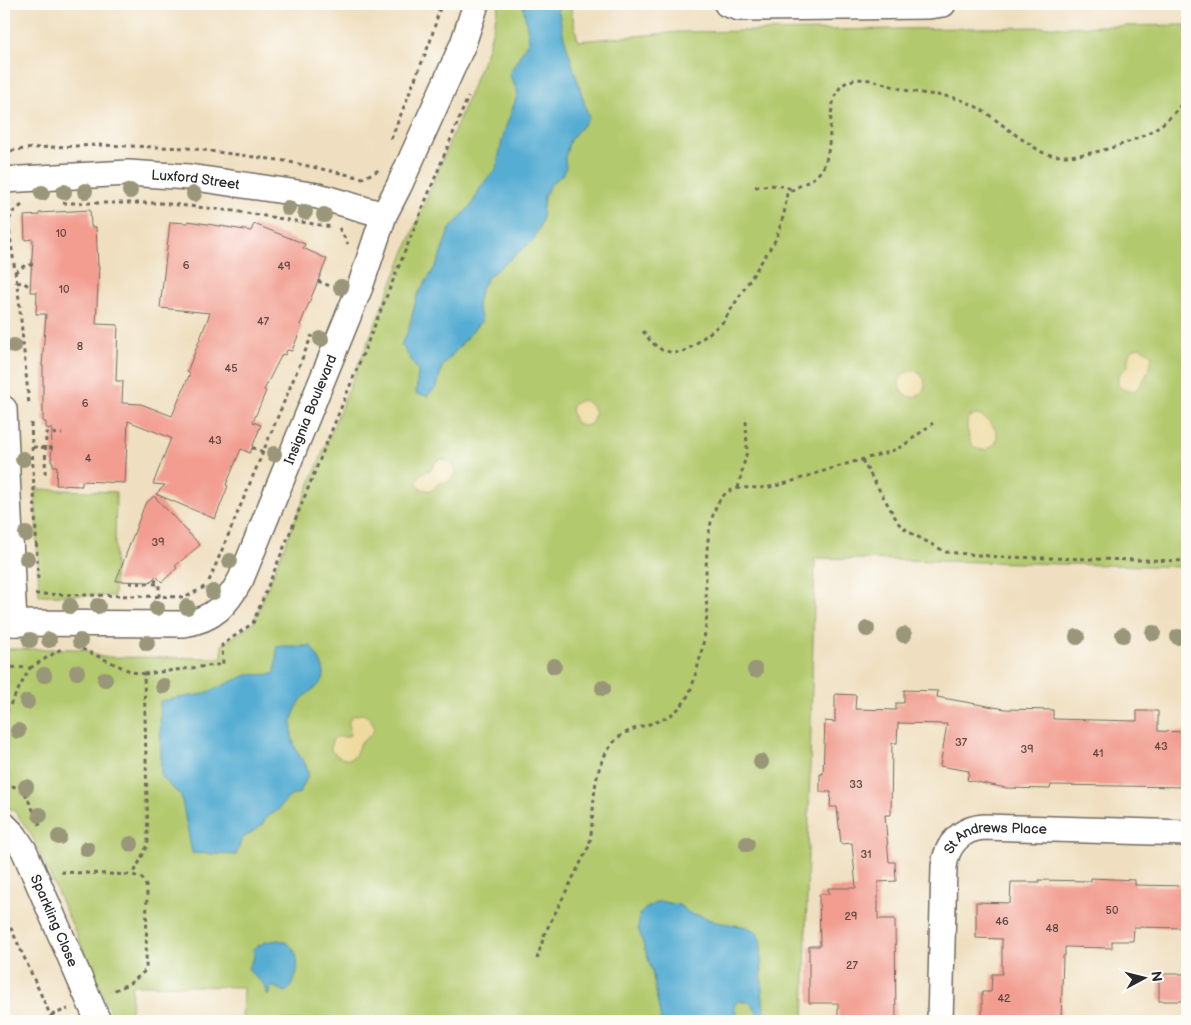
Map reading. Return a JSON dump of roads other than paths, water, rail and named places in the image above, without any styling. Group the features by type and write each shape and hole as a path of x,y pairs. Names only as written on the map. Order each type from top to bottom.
{"street":[{"name":"Insignia Boulevard","path":"9,623 183,624 201,620 214,613 228,601 241,579 357,295 384,215 413,156 463,44 476,4"},
{"path":"727,4 739,8 929,6 943,4"},
{"name":"Luxford Street","path":"4,180 128,174 189,176 318,196 384,215"},
{"path":"4,409 9,623"},
{"name":"Sparkling Close","path":"4,825 14,835 24,850 98,1021"},
{"name":"St Andrews Place","path":"940,1021 944,868 948,851 952,843 961,834 972,828 985,826 1187,833"}],"water":[{"path":"523,4 557,4 564,37 589,118 570,140 565,158 566,168 562,175 551,184 544,196 542,220 534,240 489,276 481,288 477,304 482,320 442,367 437,387 427,396 416,394 418,371 401,344 408,331 417,296 438,262 449,230 473,203 481,186 496,169 504,132 518,93 509,74 529,40"},
{"path":"277,646 311,646 323,667 324,673 321,682 300,701 292,722 292,737 308,772 306,780 300,793 287,799 276,812 267,817 262,825 242,839 236,855 192,853 181,796 161,777 160,701 203,694 247,675 275,674"},
{"path":"659,901 679,905 692,915 699,915 716,922 747,927 756,931 761,945 765,1021 758,1021 758,1013 750,1002 742,1002 741,1000 734,1005 737,1016 743,1021 729,1021 725,1018 715,1021 712,1020 712,1017 705,1016 700,1021 661,1021 652,971 638,928 640,914"},
{"path":"278,940 292,947 296,954 297,970 291,986 286,992 271,986 270,995 267,995 267,990 263,983 248,968 254,957 253,949 265,942"}]}
